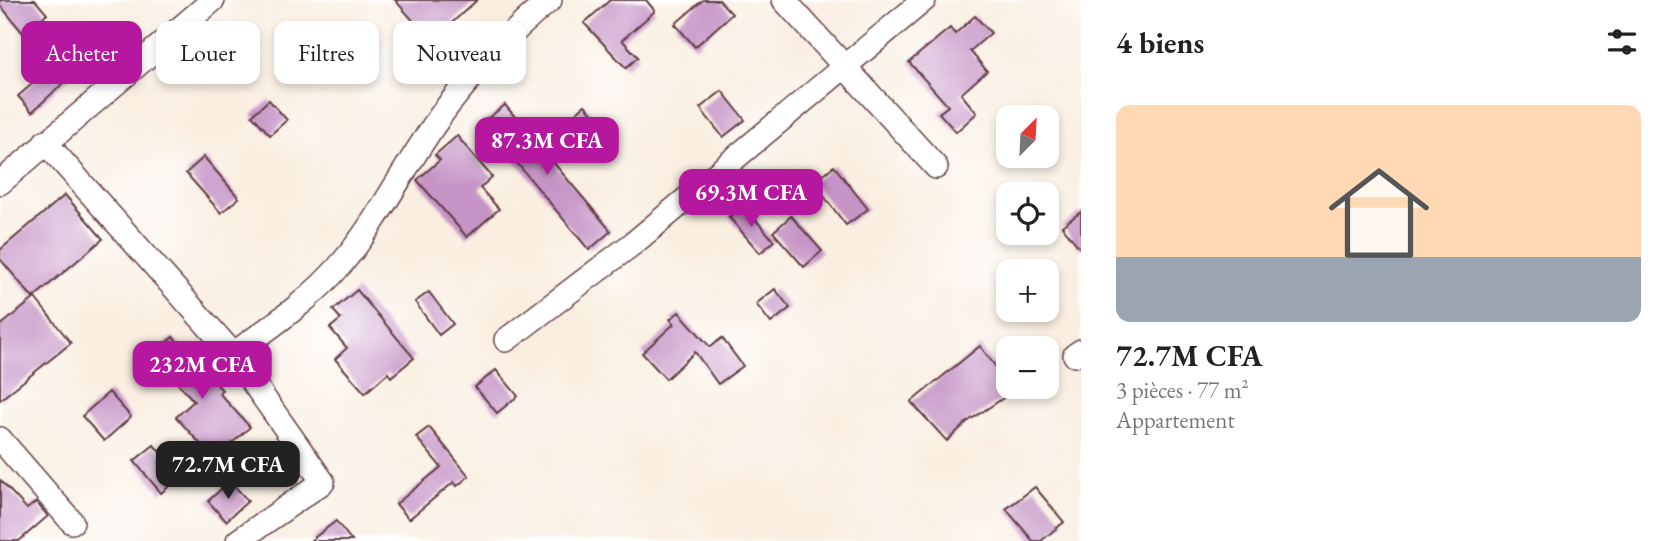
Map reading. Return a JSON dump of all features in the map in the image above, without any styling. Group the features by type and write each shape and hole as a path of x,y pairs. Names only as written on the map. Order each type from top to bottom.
{"street":[{"path":"0,183 213,0"},
{"path":"233,354 298,307 343,262 388,200 449,104 516,28 550,0"},
{"path":"784,0 843,68 936,167"},
{"path":"506,340 635,242 924,0"},
{"path":"45,142 233,354 323,482 238,541"},
{"path":"0,439 72,522"}],"building":[{"path":"0,0 35,0 47,14 38,21 21,21 21,31 0,5"},
{"path":"395,0 477,0 454,21 413,21"},
{"path":"610,0 646,0 655,11 622,40 638,57 626,68 584,23"},
{"path":"703,0 719,0 732,14 695,47 675,24"},
{"path":"975,16 991,33 970,51 987,71 961,94 977,113 956,132 939,113 948,106 909,62 950,28 955,34"},
{"path":"32,84 62,84 32,112 18,96"},
{"path":"722,91 745,120 723,137 700,108"},
{"path":"269,100 287,120 270,135 252,115"},
{"path":"505,105 611,231 589,250 483,122"},
{"path":"585,105 602,124 582,141 565,122"},
{"path":"457,136 492,177 480,188 499,209 467,237 417,180 440,160 435,155"},
{"path":"204,157 239,198 221,213 186,173"},
{"path":"834,166 868,209 846,225 813,182"},
{"path":"65,195 103,239 33,298 0,259 0,250"},
{"path":"743,205 774,241 760,253 729,217"},
{"path":"1081,212 1081,250 1062,226"},
{"path":"791,216 822,251 804,267 773,232"},
{"path":"775,289 790,308 771,323 756,304"},
{"path":"357,290 414,358 391,377 388,373 365,393 335,359 347,348 330,328 341,319 333,310"},
{"path":"429,292 453,324 439,335 415,302"},
{"path":"35,298 71,343 0,400 0,326"},
{"path":"679,312 710,347 722,338 743,366 718,384 695,352 666,379 642,353 674,324 670,319"},
{"path":"173,337 222,390 219,393 250,427 214,459 176,417 194,401 152,355"},
{"path":"980,346 996,367 996,399 1002,399 967,422 947,441 911,402"},
{"path":"496,370 518,396 497,413 475,387"},
{"path":"109,392 131,417 104,441 82,416"},
{"path":"429,427 469,476 457,486 454,482 409,519 396,504 441,467 416,437"},
{"path":"154,445 180,477 161,493 134,461"},
{"path":"0,480 27,509 36,502 48,516 19,541 0,541"},
{"path":"230,481 248,501 226,521 208,501"},
{"path":"1035,487 1064,522 1041,541 1033,541 1006,509"},
{"path":"336,521 352,541 310,541"}]}
